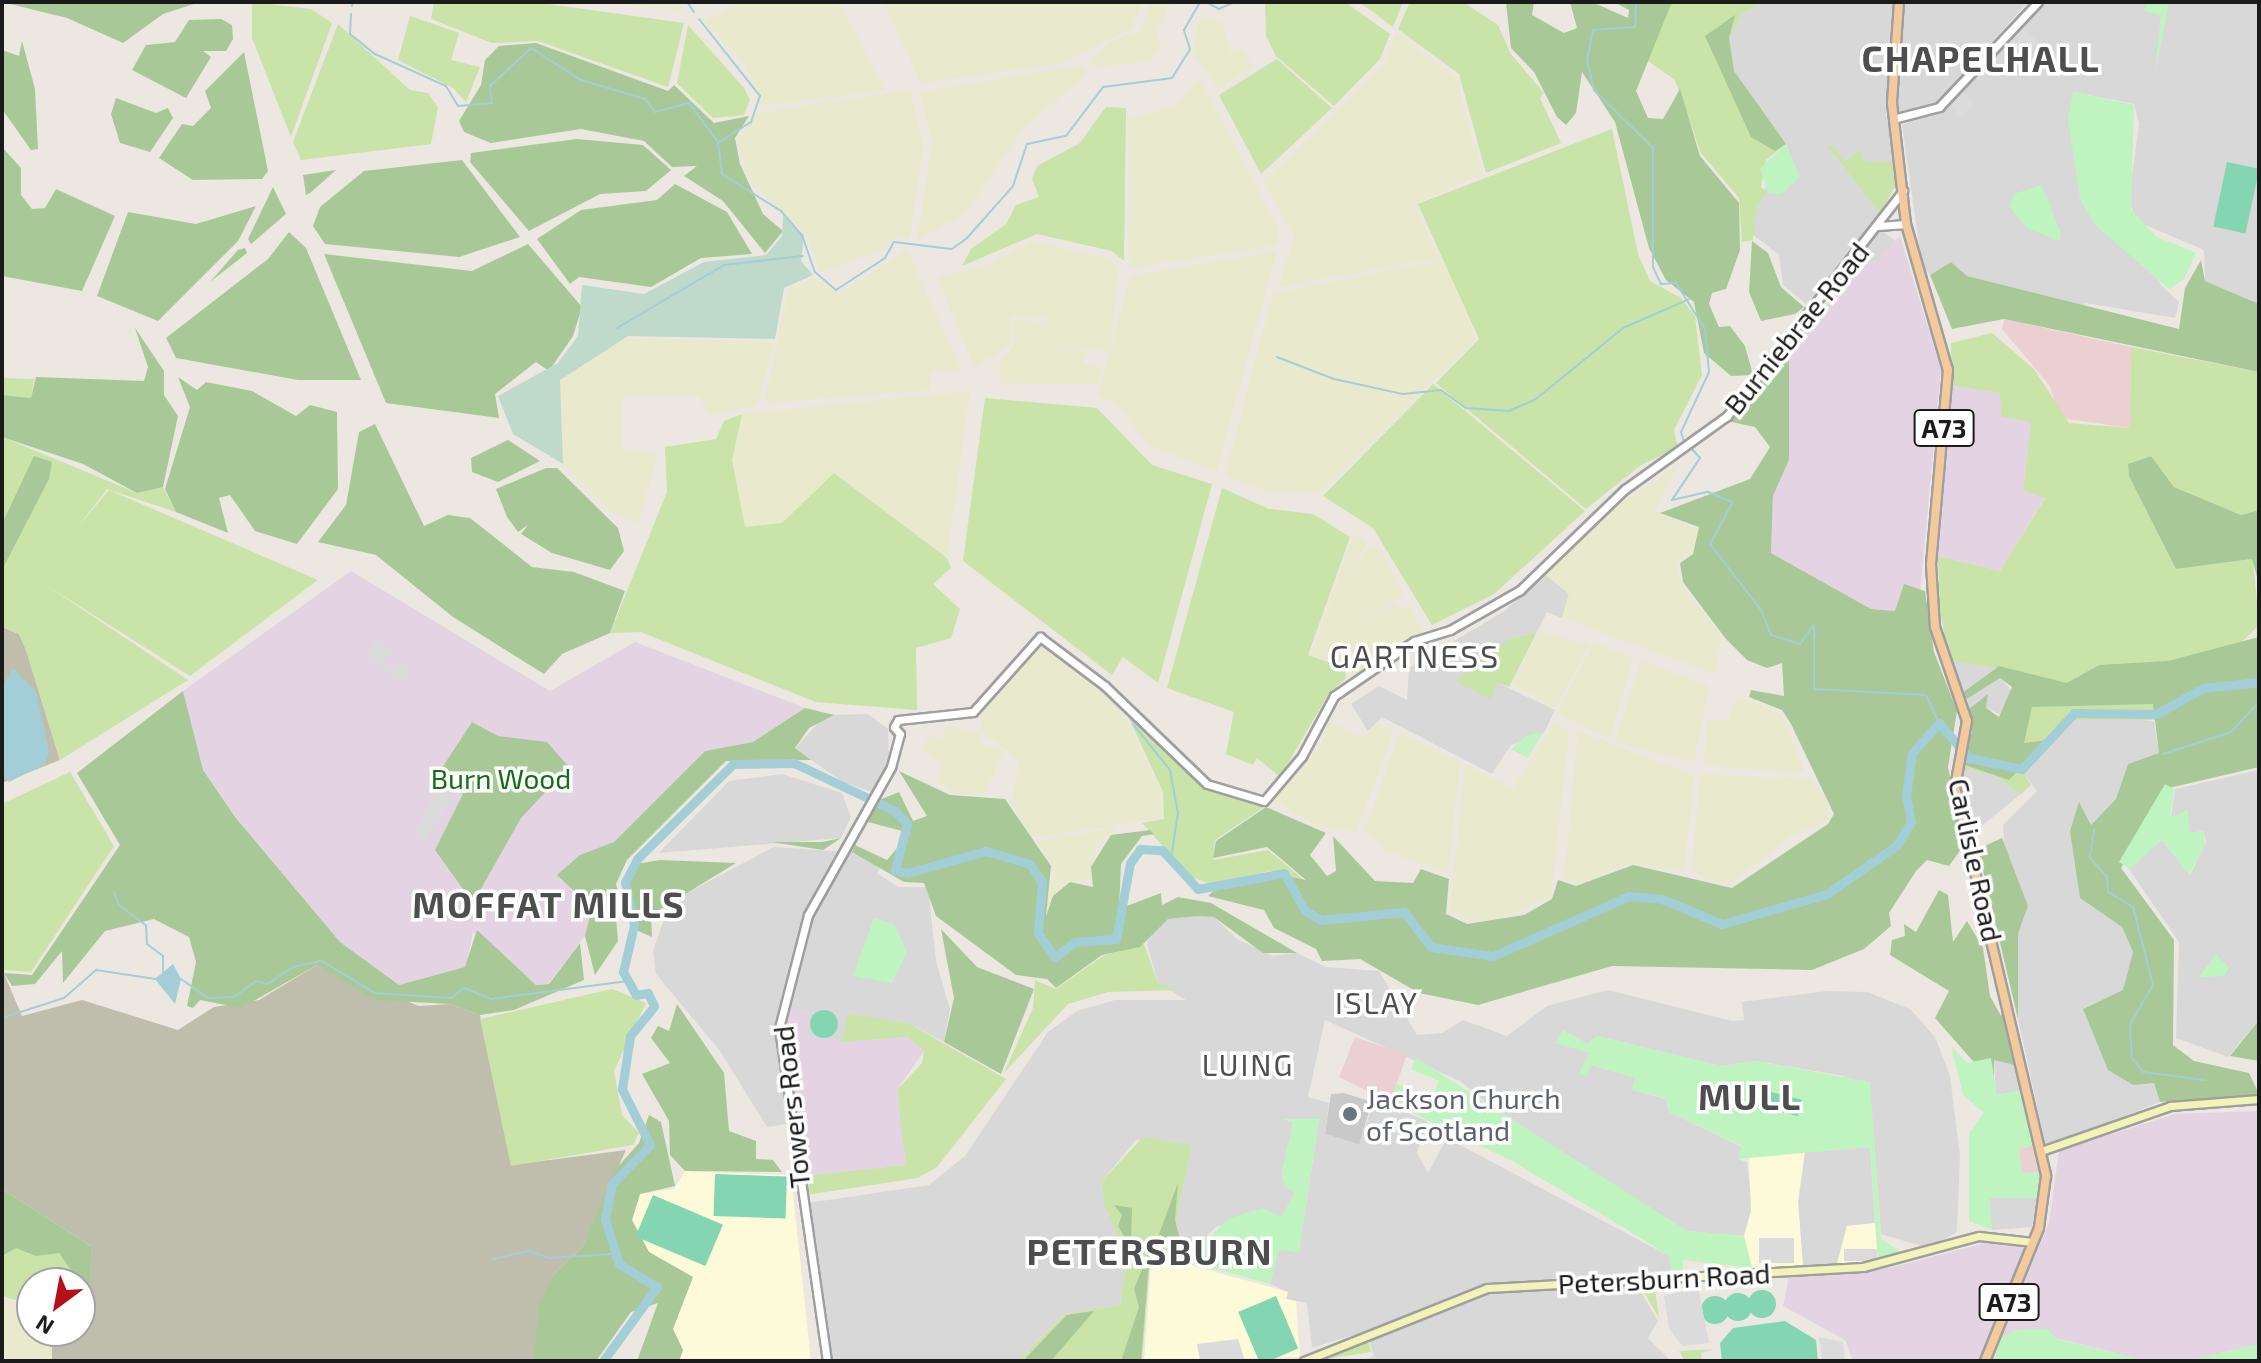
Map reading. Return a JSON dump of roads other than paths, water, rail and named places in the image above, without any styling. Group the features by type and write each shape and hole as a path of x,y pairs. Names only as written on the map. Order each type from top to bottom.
{"main road":[{"name":"A73","path":"1893,119 1899,2"},
{"name":"Carlisle Road","path":"1893,119 1906,224 1948,362 1932,604 1966,735 1955,765 2041,1151 2045,1197 2033,1242 1985,1361"},
{"path":"2041,1151 2170,1106 2259,1099"},
{"name":"Petersburn Road","path":"1304,1361 1487,1288 1863,1267 1979,1236 2033,1242"}],"street":[{"path":"1893,119 1939,107 2038,2"},
{"name":"Burniebrae Road","path":"907,722 973,712 1040,637 1105,686 1207,784 1262,802 1302,756 1334,696 1414,641 1450,630 1520,590 1625,489 1696,443 1767,373 1903,191"},
{"path":"1889,206 1895,224"},
{"path":"1876,227 1906,224"},
{"name":"Towers Road","path":"827,1361 779,1028 808,915 873,799 907,722"}],"water":[{"path":"13,669 36,691 49,752 45,764 9,782 2,771 2,687"},
{"path":"173,964 181,979 175,1004 155,979"}],"waterway":[{"path":"352,6 353,2"},
{"path":"687,2 694,12"},
{"path":"351,14 350,34 375,54 446,86 458,106 492,103 490,86 531,48 581,80 645,99 655,112 689,103 718,142 722,174 781,211 802,235 815,272 836,290 885,258 894,242 952,249 967,238 1013,186 1027,144 1066,136 1103,87 1172,78 1190,49 1184,30 1200,2"},
{"path":"1206,2 1219,9 1235,2"},
{"path":"1636,2 1635,27 1593,30 1587,60 1594,90 1653,148 1653,267 1661,284 1676,283 1705,329 1709,372 1681,432 1684,442"},
{"path":"699,19 760,96 751,122 719,142"},
{"path":"617,328 724,265 802,256"},
{"path":"1277,357 1334,379 1403,394 1441,390 1466,408 1509,411 1536,399 1623,328 1689,299"},
{"path":"1689,446 1700,458 1672,500 1708,492 1733,502 1710,544 1761,610 1771,635 1800,644 1814,625 1814,689 1926,695 1939,723"},
{"path":"603,1361 657,1287 619,1264 605,1219 612,1184 650,1145 622,1089 630,1036 654,1006 648,993 636,995 623,972 634,925 625,882 637,859 733,764 794,763 895,811 907,824 895,870 907,873 986,851 1030,864 1042,882 1038,933 1055,957 1075,942 1116,939 1130,863 1140,849 1162,850 1198,889 1284,873 1305,911 1321,920 1404,912 1431,947 1493,956 1629,896 1662,899 1722,924 1827,894 1897,845 1911,822 1906,795 1912,753 1939,723 1969,758 2022,769 2074,713 2156,714 2203,688 2259,682"},
{"path":"2163,754 2231,732 2259,702"},
{"path":"1133,724 1170,770 1178,813 1171,859"},
{"path":"2094,829 2090,858 2107,877 2108,892 2133,907 2153,985 2130,1024 2132,1058 2143,1072 2204,1080"},
{"path":"114,892 119,905 146,925 147,944 163,956 163,974"},
{"path":"181,979 208,998 234,997 256,981 267,984 293,967 322,961 375,993 451,998 464,988 491,999 628,981"},
{"path":"2,1018 64,998 96,970 155,979"},
{"path":"493,1259 528,1251 549,1258 614,1254"}],"place":[{"name":"Jackson Church of Scotland","path":"1350,1114"}],"district":[{"name":"CHAPELHALL","path":"1981,58"},
{"name":"GARTNESS","path":"1415,655"},
{"name":"MOFFAT MILLS","path":"549,904"},
{"name":"ISLAY","path":"1377,1002"},
{"name":"LUING","path":"1248,1064"},
{"name":"MULL","path":"1750,1096"},
{"name":"PETERSBURN","path":"1150,1251"}],"park label":[{"name":"Burn Wood","path":"501,778"}]}
